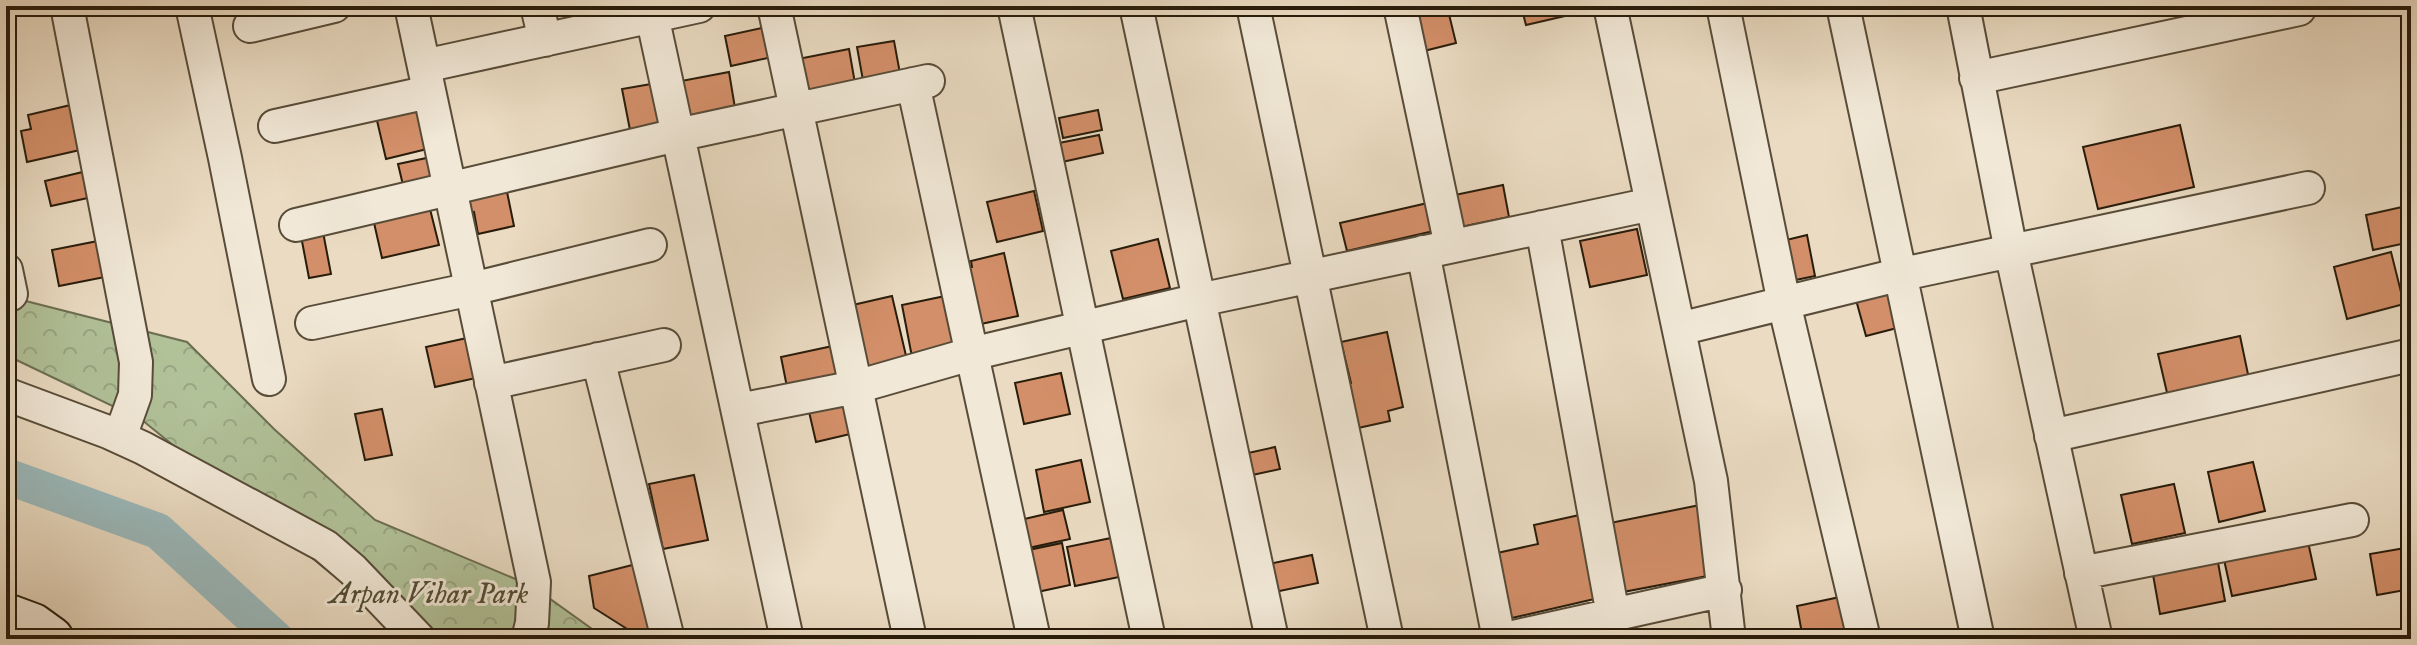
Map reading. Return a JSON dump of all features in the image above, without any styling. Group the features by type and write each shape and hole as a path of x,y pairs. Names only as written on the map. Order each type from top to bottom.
{"street":[{"path":"67,6 136,362 135,395 120,437"},
{"path":"192,6 269,379"},
{"path":"250,26 334,6"},
{"path":"411,6 534,582 528,639"},
{"path":"537,6 545,40"},
{"path":"275,126 545,40 651,11 699,6"},
{"path":"774,6 910,639"},
{"path":"1014,6 1149,639"},
{"path":"1136,6 1272,639"},
{"path":"1253,6 1387,639"},
{"path":"1400,6 1501,639 1725,590"},
{"path":"1610,6 1711,481 1729,639"},
{"path":"1723,6 1784,303 1864,639"},
{"path":"1843,6 1978,639"},
{"path":"1963,6 2011,251 2096,639"},
{"path":"1976,78 2299,9"},
{"path":"651,11 787,639"},
{"path":"296,225 677,135 921,83 971,354 1034,639"},
{"path":"1679,329 1898,275 2308,188"},
{"path":"739,410 856,387 1082,326 1652,204"},
{"path":"1542,227 1613,615"},
{"path":"312,323 472,289 650,245"},
{"path":"491,383 664,345"},
{"path":"2051,436 2411,355"},
{"path":"598,359 668,639"},
{"path":"6,394 120,437 325,546 353,570 419,639"},
{"path":"2081,573 2352,520"},
{"path":"6,616 33,626 51,639"}],"green space":[{"name":"Arpan Vihar Park","path":"6,296 187,342 274,429 375,520 532,586 606,639 412,639 142,420 6,355"}],"building":[{"path":"1404,6 1447,6 1456,43 1416,53"},
{"path":"1521,6 1590,6 1591,10 1526,25"},
{"path":"771,26 777,56 731,66 725,36"},
{"path":"894,41 901,79 864,86 857,47"},
{"path":"849,49 856,89 805,99 798,59"},
{"path":"729,72 735,108 682,118 676,82"},
{"path":"663,82 671,122 630,130 622,89"},
{"path":"416,102 427,149 386,159 375,112"},
{"path":"79,103 89,148 27,162 21,131 31,129 28,115"},
{"path":"1098,110 1102,130 1063,138 1059,118"},
{"path":"2180,125 2194,187 2098,209 2083,147"},
{"path":"1099,135 1103,153 1053,164 1049,145"},
{"path":"436,156 441,177 403,185 398,164"},
{"path":"91,170 97,196 51,206 45,181"},
{"path":"1503,185 1509,217 1456,228 1450,196"},
{"path":"506,187 514,226 478,234 474,212 466,214 462,196"},
{"path":"1034,191 1043,231 997,242 987,202"},
{"path":"428,201 439,245 382,258 372,214"},
{"path":"1432,202 1438,230 1347,251 1340,223"},
{"path":"2411,205 2411,242 2373,250 2366,215"},
{"path":"1637,229 1647,275 1590,287 1580,241"},
{"path":"323,232 331,274 309,278 301,236"},
{"path":"1807,235 1815,276 1786,282 1778,242"},
{"path":"1158,239 1170,288 1123,299 1111,251"},
{"path":"103,240 110,276 59,286 52,250"},
{"path":"2391,252 2404,304 2347,319 2334,267"},
{"path":"1004,253 1018,316 967,327 955,270 972,267 971,261"},
{"path":"1884,281 1897,328 1866,336 1853,289"},
{"path":"950,295 961,346 912,357 902,305"},
{"path":"892,296 907,360 860,372 844,307"},
{"path":"1387,332 1403,407 1388,411 1390,421 1349,430 1339,385 1351,383 1341,342"},
{"path":"476,336 485,376 435,387 426,347"},
{"path":"2240,336 2249,379 2168,397 2158,354"},
{"path":"842,344 851,385 789,397 781,357"},
{"path":"1061,373 1070,414 1024,424 1015,383"},
{"path":"854,392 863,431 816,442 807,403"},
{"path":"382,409 392,455 365,460 355,414"},
{"path":"1275,447 1280,469 1243,477 1239,455"},
{"path":"1081,460 1090,502 1044,512 1036,470"},
{"path":"2253,462 2265,511 2219,522 2208,472"},
{"path":"694,475 708,540 663,549 649,484"},
{"path":"2174,484 2185,533 2132,544 2121,495"},
{"path":"1705,504 1718,574 1623,592 1610,523"},
{"path":"1063,510 1070,539 1019,550 1020,520"},
{"path":"1584,514 1603,597 1503,620 1488,555 1538,544 1534,525"},
{"path":"1116,537 1124,576 1075,586 1067,547"},
{"path":"2307,537 2316,579 2232,596 2223,555"},
{"path":"1062,543 1070,585 1028,594 1019,552"},
{"path":"2411,547 2411,589 2377,595 2370,554"},
{"path":"1312,555 1318,583 1270,593 1264,565"},
{"path":"2217,557 2225,601 2160,614 2152,569"},
{"path":"648,561 666,639 643,639 594,608 589,576"},
{"path":"1840,597 1849,639 1803,639 1797,606"}],"waterway":[{"path":"6,476 158,531 276,639"}]}
